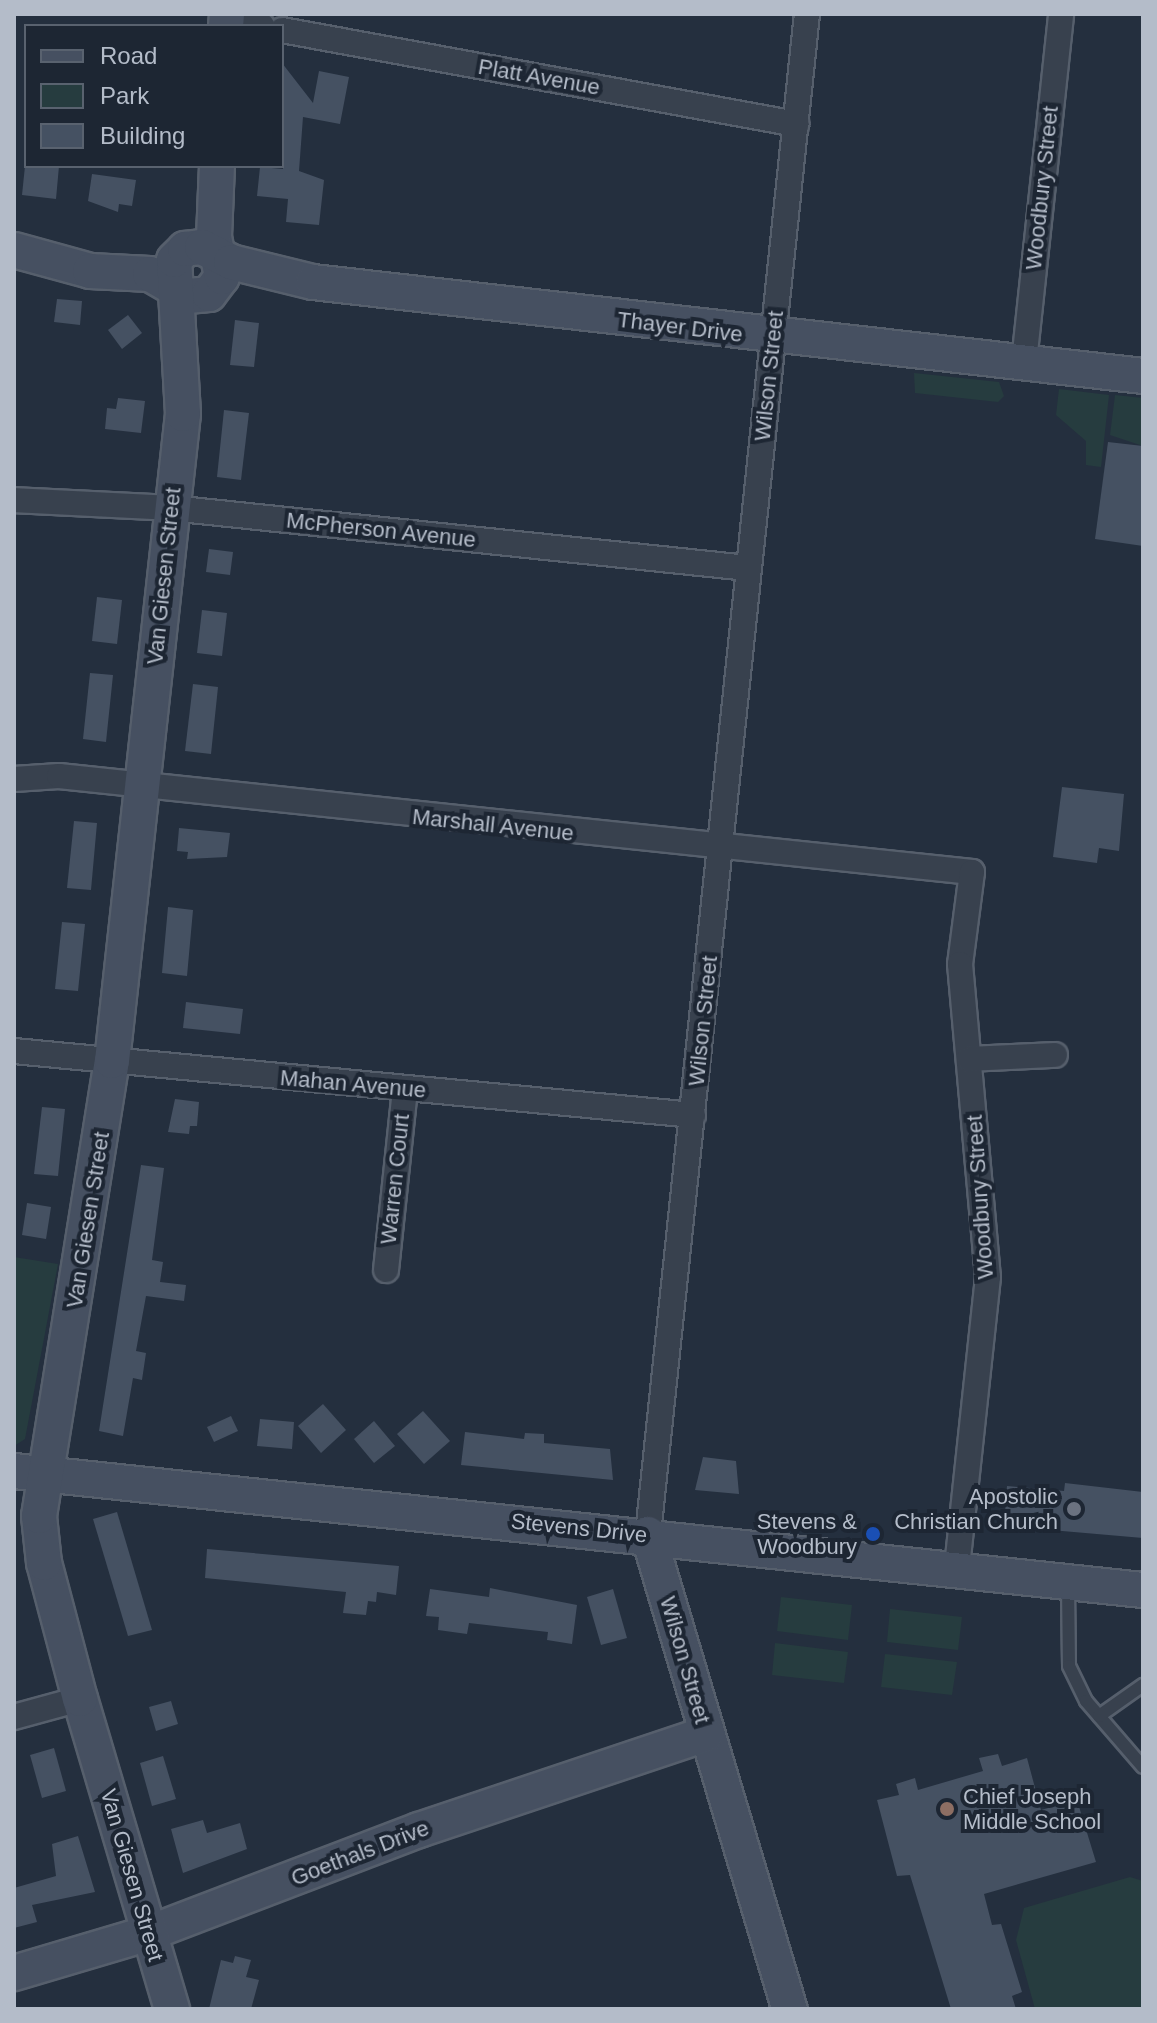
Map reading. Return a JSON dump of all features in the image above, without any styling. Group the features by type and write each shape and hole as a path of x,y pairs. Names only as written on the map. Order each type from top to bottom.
{"street":[{"name":"Wilson Street","path":"790,2009 648,1534 807,14"},
{"name":"Woodbury Street","path":"1024,362 1061,14"},
{"path":"227,20 250,24"},
{"name":"Platt Avenue","path":"284,30 796,124"},
{"path":"199,168 196,215 201,253 222,277 215,290 195,297 177,288 172,267 201,253"},
{"path":"201,253 217,168"},
{"name":"Thayer Drive","path":"27,252 201,253 313,282 774,337 1143,376"},
{"name":"Thayer Drive","path":"27,252 90,271 150,274 177,288"},
{"name":"Thayer Drive","path":"215,290 313,282"},
{"name":"Van Giesen Street","path":"172,2009 80,1699 41,1547 29,1472 112,1061 183,414 177,288"},
{"name":"Van Giesen Street","path":"183,414 199,383 198,332 215,290"},
{"name":"McPherson Avenue","path":"14,500 171,508 748,568"},
{"name":"Marshall Avenue","path":"14,779 59,776 141,788 972,872"},
{"name":"Woodbury Street","path":"957,1569 988,1277 960,964 972,872"},
{"name":"Mahan Avenue","path":"14,1051 693,1115"},
{"path":"969,1059 1055,1055"},
{"name":"Warren Court","path":"386,1270 405,1089"},
{"name":"Stevens Drive","path":"29,1472 648,1534 1143,1590"},
{"path":"14,1717 80,1699"},
{"name":"Goethals Drive","path":"14,1973 149,1933 419,1830 706,1734"}],"lane":[{"path":"1068,1582 1069,1666 1099,1716 1143,1767"},
{"path":"1099,1716 1143,1685"}],"green space":[{"path":"914,373 999,382 1004,396 998,402 915,393"},
{"path":"1059,389 1109,395 1101,467 1086,465 1086,441 1056,415"},
{"path":"1115,395 1143,398 1143,446 1110,435"},
{"path":"14,1257 58,1264 25,1439 14,1446"},
{"path":"781,1597 852,1605 848,1640 777,1631"},
{"path":"890,1609 962,1617 958,1650 887,1642"},
{"path":"775,1643 848,1652 844,1683 772,1675"},
{"path":"885,1654 957,1662 952,1695 881,1687"},
{"path":"1130,1877 1143,1881 1143,2009 1035,2009 1016,1940 1024,1908"}],"building":[{"path":"284,66 313,103 319,71 349,77 340,124 303,117 299,171 324,180 319,225 286,222 288,199 257,196 260,168 283,169"},
{"path":"25,168 59,168 56,199 22,195"},
{"path":"92,174 136,180 132,206 119,204 118,212 88,201"},
{"path":"57,299 82,301 80,325 54,322"},
{"path":"128,315 142,333 122,349 108,330"},
{"path":"235,320 259,323 254,367 230,365"},
{"path":"118,398 145,401 141,433 105,429 107,408 116,409"},
{"path":"224,410 249,413 241,480 217,477"},
{"path":"1108,442 1143,446 1143,546 1095,539"},
{"path":"209,549 233,552 230,575 206,572"},
{"path":"97,597 122,600 117,644 92,641"},
{"path":"202,610 227,613 222,656 197,653"},
{"path":"90,673 113,675 106,742 83,739"},
{"path":"193,684 218,687 211,754 185,751"},
{"path":"1062,787 1124,794 1119,851 1099,848 1097,863 1053,857"},
{"path":"74,821 97,823 91,890 67,888"},
{"path":"179,828 230,833 227,857 187,859 188,852 177,851"},
{"path":"168,907 193,910 187,976 162,973"},
{"path":"62,922 85,924 78,991 55,989"},
{"path":"186,1002 243,1009 240,1034 183,1028"},
{"path":"175,1099 199,1102 197,1126 190,1126 189,1134 168,1132"},
{"path":"42,1107 65,1109 58,1176 34,1174"},
{"path":"141,1165 164,1168 152,1260 163,1262 160,1282 186,1285 184,1301 146,1296 136,1351 146,1353 142,1380 133,1378 123,1436 99,1431"},
{"path":"27,1203 51,1207 46,1239 22,1235"},
{"path":"323,1404 346,1430 321,1453 298,1426"},
{"path":"423,1411 450,1441 424,1464 397,1434"},
{"path":"231,1416 238,1431 214,1442 207,1427"},
{"path":"260,1419 294,1422 292,1449 257,1446"},
{"path":"374,1421 395,1446 374,1463 354,1439"},
{"path":"465,1432 524,1439 525,1433 544,1434 544,1443 610,1449 613,1480 461,1465"},
{"path":"703,1457 736,1461 739,1494 695,1490"},
{"name":"Apostolic Christian Church","path":"1065,1483 1143,1492 1143,1538 1004,1526 1007,1486 1064,1491"},
{"path":"117,1512 152,1630 128,1636 93,1519"},
{"path":"207,1549 399,1566 396,1595 377,1592 376,1602 368,1601 366,1615 343,1613 346,1592 205,1578"},
{"path":"490,1588 577,1605 572,1644 547,1640 548,1632 469,1623 467,1634 438,1630 439,1617 426,1616 430,1589 489,1597"},
{"path":"613,1589 627,1638 601,1645 587,1597"},
{"path":"171,1701 178,1724 156,1731 149,1707"},
{"path":"54,1748 66,1791 42,1798 30,1755"},
{"name":"Chief Joseph Middle School","path":"998,1754 1002,1766 1027,1758 1041,1810 1077,1800 1096,1862 984,1894 992,1925 1001,1924 1022,1992 1012,1996 1016,2009 951,2009 910,1875 897,1876 877,1800 899,1795 896,1784 915,1778 918,1790 983,1771 979,1758"},
{"path":"163,1756 176,1799 152,1806 140,1763"},
{"path":"203,1820 207,1833 240,1823 247,1849 183,1873 171,1829"},
{"path":"78,1836 95,1892 32,1905 37,1922 14,1928 14,1888 56,1876 52,1844"},
{"path":"235,1956 251,1960 246,1977 259,1980 251,2009 209,2009 221,1960 233,1963"}],"place":[{"name":"Apostolic Christian Church","path":"1074,1509"},
{"name":"Stevens & Woodbury","path":"873,1534"},
{"name":"Chief Joseph Middle School","path":"947,1809"}]}
